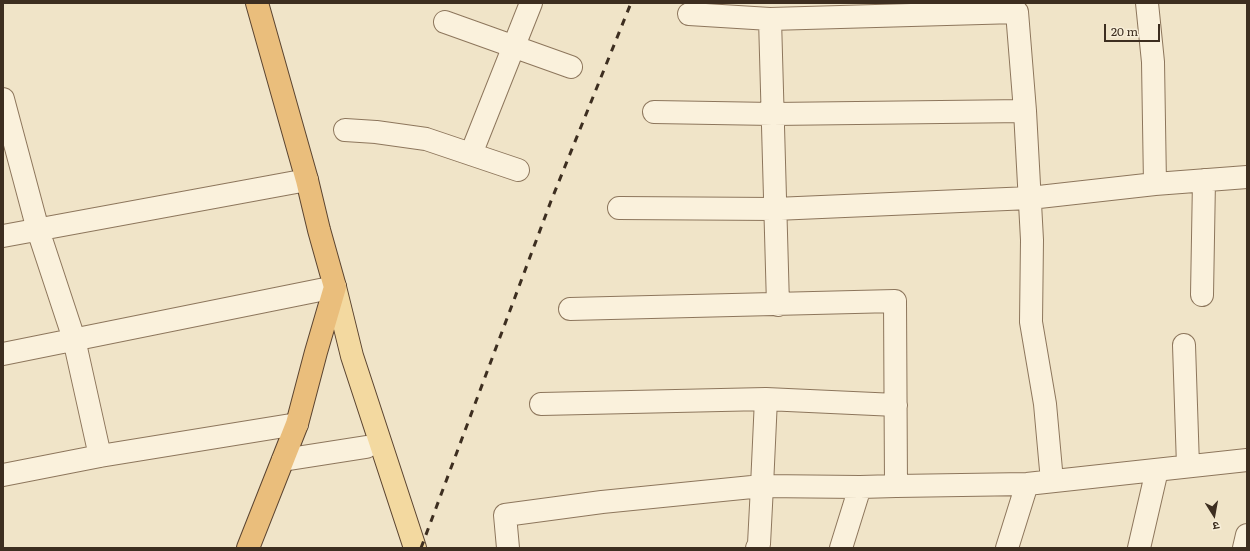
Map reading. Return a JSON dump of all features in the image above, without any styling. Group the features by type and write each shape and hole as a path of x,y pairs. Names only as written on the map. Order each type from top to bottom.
{"highway":[{"path":"248,548 297,424 335,287 307,180 257,3"}],"main road":[{"path":"335,287 352,356 415,548"}],"street":[{"path":"471,154 531,3"},
{"path":"1146,3 1153,62 1155,184"},
{"path":"689,14 770,19 1017,12 1025,111 1032,240 1031,322 1045,404 1052,481"},
{"path":"770,19 778,305"},
{"path":"445,22 571,67"},
{"path":"3,99 38,230 74,339 100,456"},
{"path":"654,112 772,114 1025,111"},
{"path":"344,130 376,132 426,139 518,170"},
{"path":"620,208 775,210 1030,198 1155,184 1247,177"},
{"path":"3,236 307,180"},
{"path":"1202,295 1204,180"},
{"path":"3,354 335,287"},
{"path":"570,309 895,301 896,486"},
{"path":"1184,345 1188,466"},
{"path":"541,404 766,399 896,405"},
{"path":"757,548 759,544 766,399"},
{"path":"3,475 100,456 297,424"},
{"path":"282,460 366,447"},
{"path":"508,548 505,515 602,502 762,486 860,488 1027,484 1247,460"},
{"path":"1139,548 1157,470"},
{"path":"1006,548 1027,484"},
{"path":"841,548 860,488"},
{"path":"1244,548 1247,535"}],"railway":[{"path":"421,548 551,201 631,3"}]}
